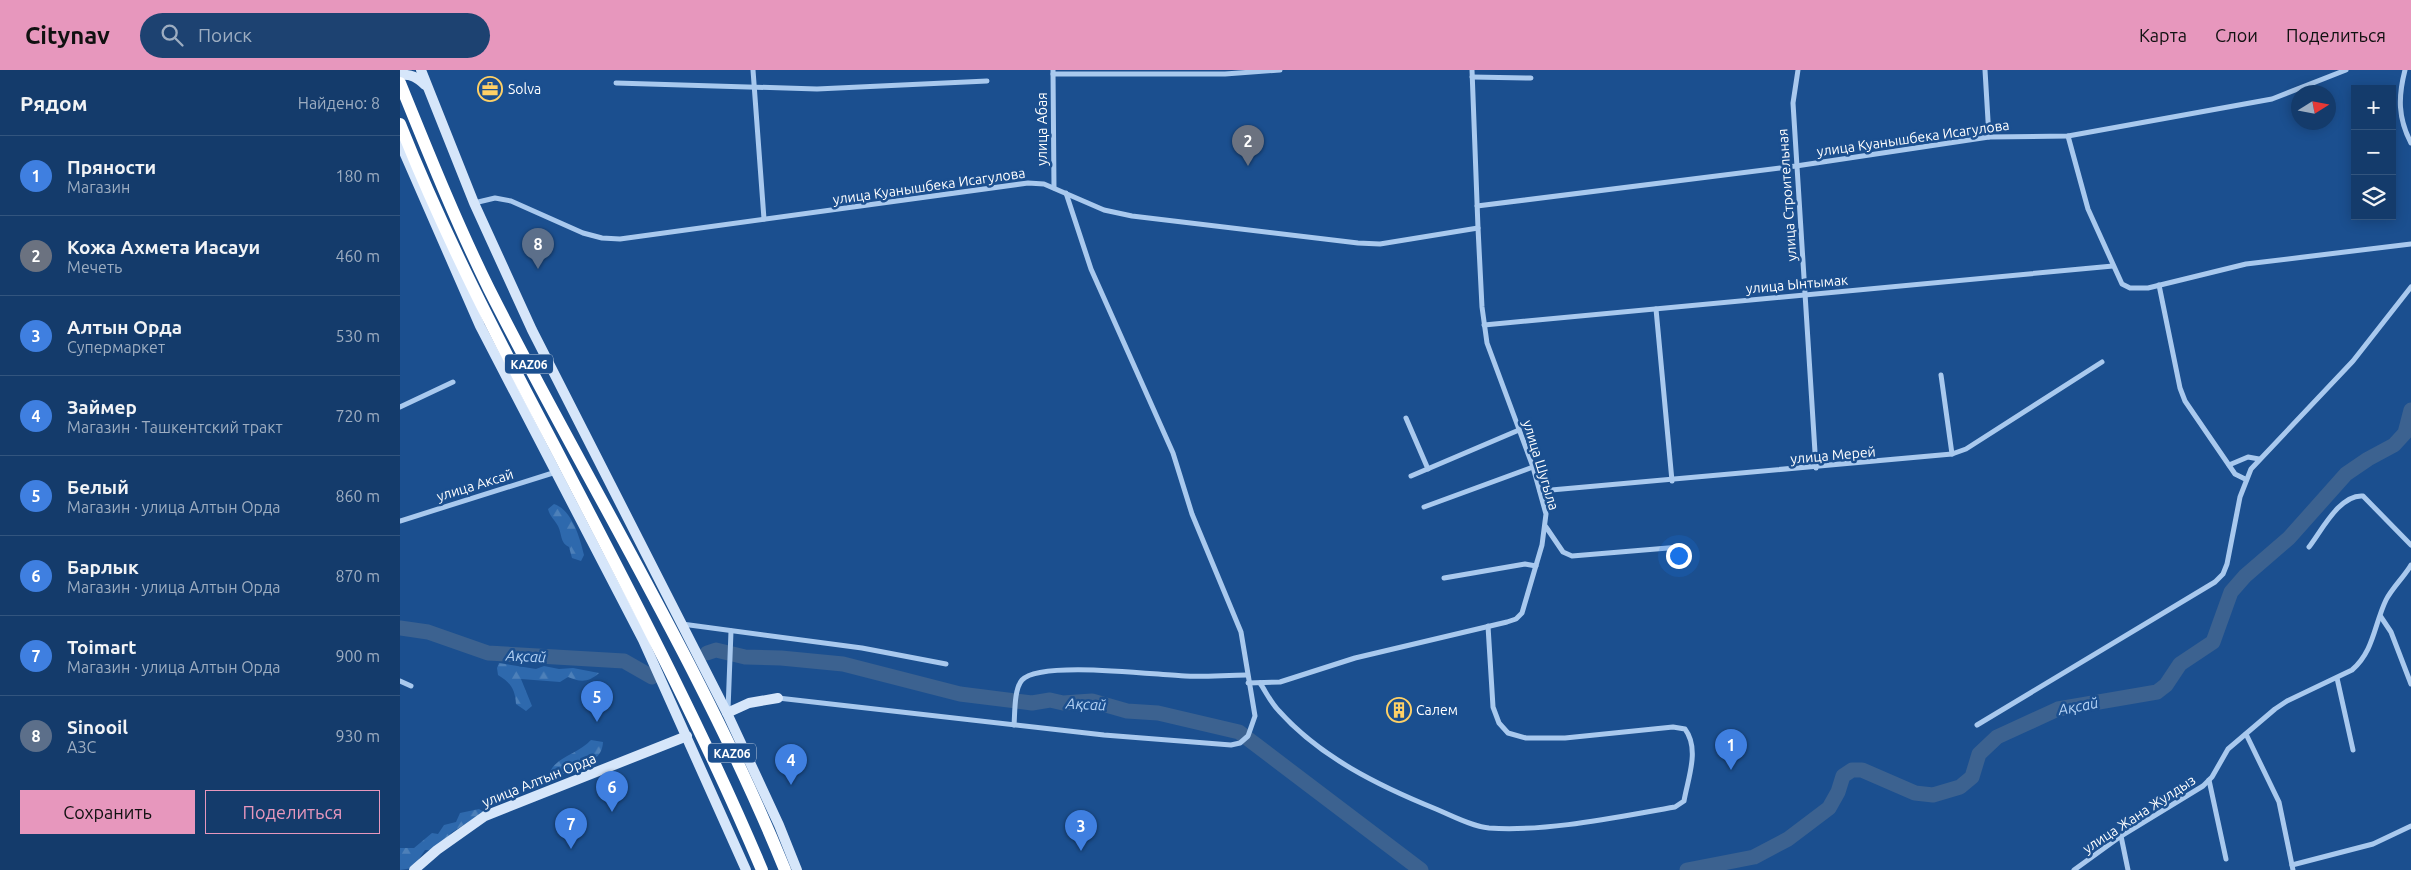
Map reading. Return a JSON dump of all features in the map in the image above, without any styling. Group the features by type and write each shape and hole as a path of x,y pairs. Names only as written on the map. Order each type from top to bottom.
{"highway":[{"name":"KАZ06","path":"400,83 437,175 488,287 675,637 765,823 785,870"},
{"name":"KАZ06","path":"400,124 423,181 475,294 658,646 733,802 762,870"}],"main road":[{"path":"421,70 474,203 532,330 728,713 797,870"},
{"path":"400,75 409,74 417,78 427,88"},
{"path":"400,144 480,326 668,693 746,870"},
{"path":"728,713 749,703 778,698"},
{"name":"улица Алтын Орда","path":"414,870 437,850 485,816 687,736"}],"street":[{"path":"753,70 764,220"},
{"path":"1053,72 1225,74 1280,70"},
{"name":"улица Шугыла","path":"1248,683 1280,682 1355,658 1516,619 1522,613 1546,527 1546,514 1533,466 1487,343 1484,325 1472,70"},
{"name":"улица Строительная","path":"1798,70 1793,103 1816,468"},
{"path":"1985,70 1989,137"},
{"name":"улица Куанышбека Исагулова","path":"1477,206 1796,166 1989,137 2068,136 2272,99 2346,70"},
{"path":"2405,70 2402,82 2400,118 2411,143"},
{"name":"улица Абая","path":"1053,72 1054,188"},
{"path":"1472,78 1531,78"},
{"path":"616,83 817,89 987,81"},
{"path":"2068,136 2088,209 2122,284 2130,288 2159,285 2246,264 2411,244"},
{"name":"улица Куанышбека Исагулова","path":"474,203 495,198 511,201 584,233 602,238 635,238 1028,183 1044,184 1104,210 1132,216 1358,243 1380,244 1478,228"},
{"path":"778,698 1104,735 1231,745 1240,743 1248,736 1255,716 1241,632 1192,514 1174,453 1091,269 1066,193"},
{"name":"улица Ынтымак","path":"1484,325 2113,266"},
{"path":"2159,285 2180,388 2185,401 2235,474 2246,479"},
{"path":"1977,725 2215,582 2223,574 2227,564 2246,479 2259,459 2329,388 2411,287"},
{"path":"1656,309 1672,481"},
{"name":"улица Мерей","path":"1540,491 1672,481 1952,454 1966,449 2102,362"},
{"path":"1941,374 1952,454"},
{"path":"400,407 453,382"},
{"path":"1406,418 1428,468"},
{"path":"1411,476 1519,430"},
{"path":"2229,465 2248,457 2259,459"},
{"path":"1424,507 1533,466"},
{"name":"улица Аксай","path":"400,521 556,472"},
{"path":"2309,547 2344,502 2355,495 2363,496 2411,545"},
{"path":"1546,527 1563,552 1572,556 1680,547"},
{"path":"1444,578 1525,564 1536,566"},
{"name":"улица Жана Жулдыз","path":"2074,870 2121,836 2209,780 2228,749 2288,701 2337,678 2361,662 2369,650 2387,599 2411,565"},
{"path":"2381,617 2390,632 2411,684"},
{"path":"682,624 703,625 731,632 862,648 946,664"},
{"path":"1260,683 1277,710 1296,730 1327,754 1360,773 1422,803 1476,825 1512,828 1593,821 1674,807 1684,801 1694,748 1690,736 1685,729 1673,728 1565,738 1526,738 1508,733 1499,723 1493,707 1488,626"},
{"path":"728,713 731,632"},
{"path":"1014,725 1019,686 1022,679 1031,675 1056,670 1086,669 1188,676 1247,675"},
{"path":"2337,678 2353,750"},
{"path":"400,681 411,686"},
{"path":"2246,734 2279,802 2293,868 2373,844 2411,826"},
{"path":"2209,780 2226,859"},
{"path":"2121,836 2128,870"}],"green space":[{"path":"554,504 566,512 574,525 584,555 581,561 572,558 569,547 563,541 558,526 550,514 548,509"},
{"path":"499,663 536,669 544,666 559,669 573,668 599,673 591,679 584,681 568,677 560,682 521,679 532,706 526,711 516,704 512,687 498,675 497,668"},
{"path":"591,740 603,742 597,757 573,769 567,768 565,774 549,774 556,763"},
{"path":"479,809 484,812 451,833 447,839 432,850 425,850 413,868 400,870 400,848 414,848 432,833 438,834 444,825 456,822 460,813"}],"waterway":[{"name":"Ақсай","path":"1687,870 1754,857 1788,839 1829,808 1838,792 1843,776 1852,770 1862,770 1915,793 1933,795 1960,787 1972,777 1979,754 1997,737 2058,709 2157,692 2166,685 2180,664 2213,642 2231,592 2245,576 2289,538 2346,474 2394,445 2405,433 2411,410"},
{"name":"Ақсай","path":"400,628 428,632 488,653 624,661 652,677"},
{"name":"Ақсай","path":"707,653 716,650 745,657 781,658 843,664 960,694 1032,703 1050,700 1063,703 1092,701 1127,711 1158,713 1239,732 1421,870"}],"place":[{"name":"Solva","path":"490,89"},
{"name":"Кожа Ахмета Иасауи","path":"1248,166"},
{"name":"Sinooil","path":"538,269"},
{"name":"Салем","path":"1399,710"},
{"name":"Белый","path":"597,722"},
{"name":"Пряности","path":"1731,770"},
{"name":"Займер","path":"791,785"},
{"name":"Барлык","path":"612,812"},
{"name":"Toimart","path":"571,849"},
{"name":"Алтын Орда","path":"1081,851"}]}
